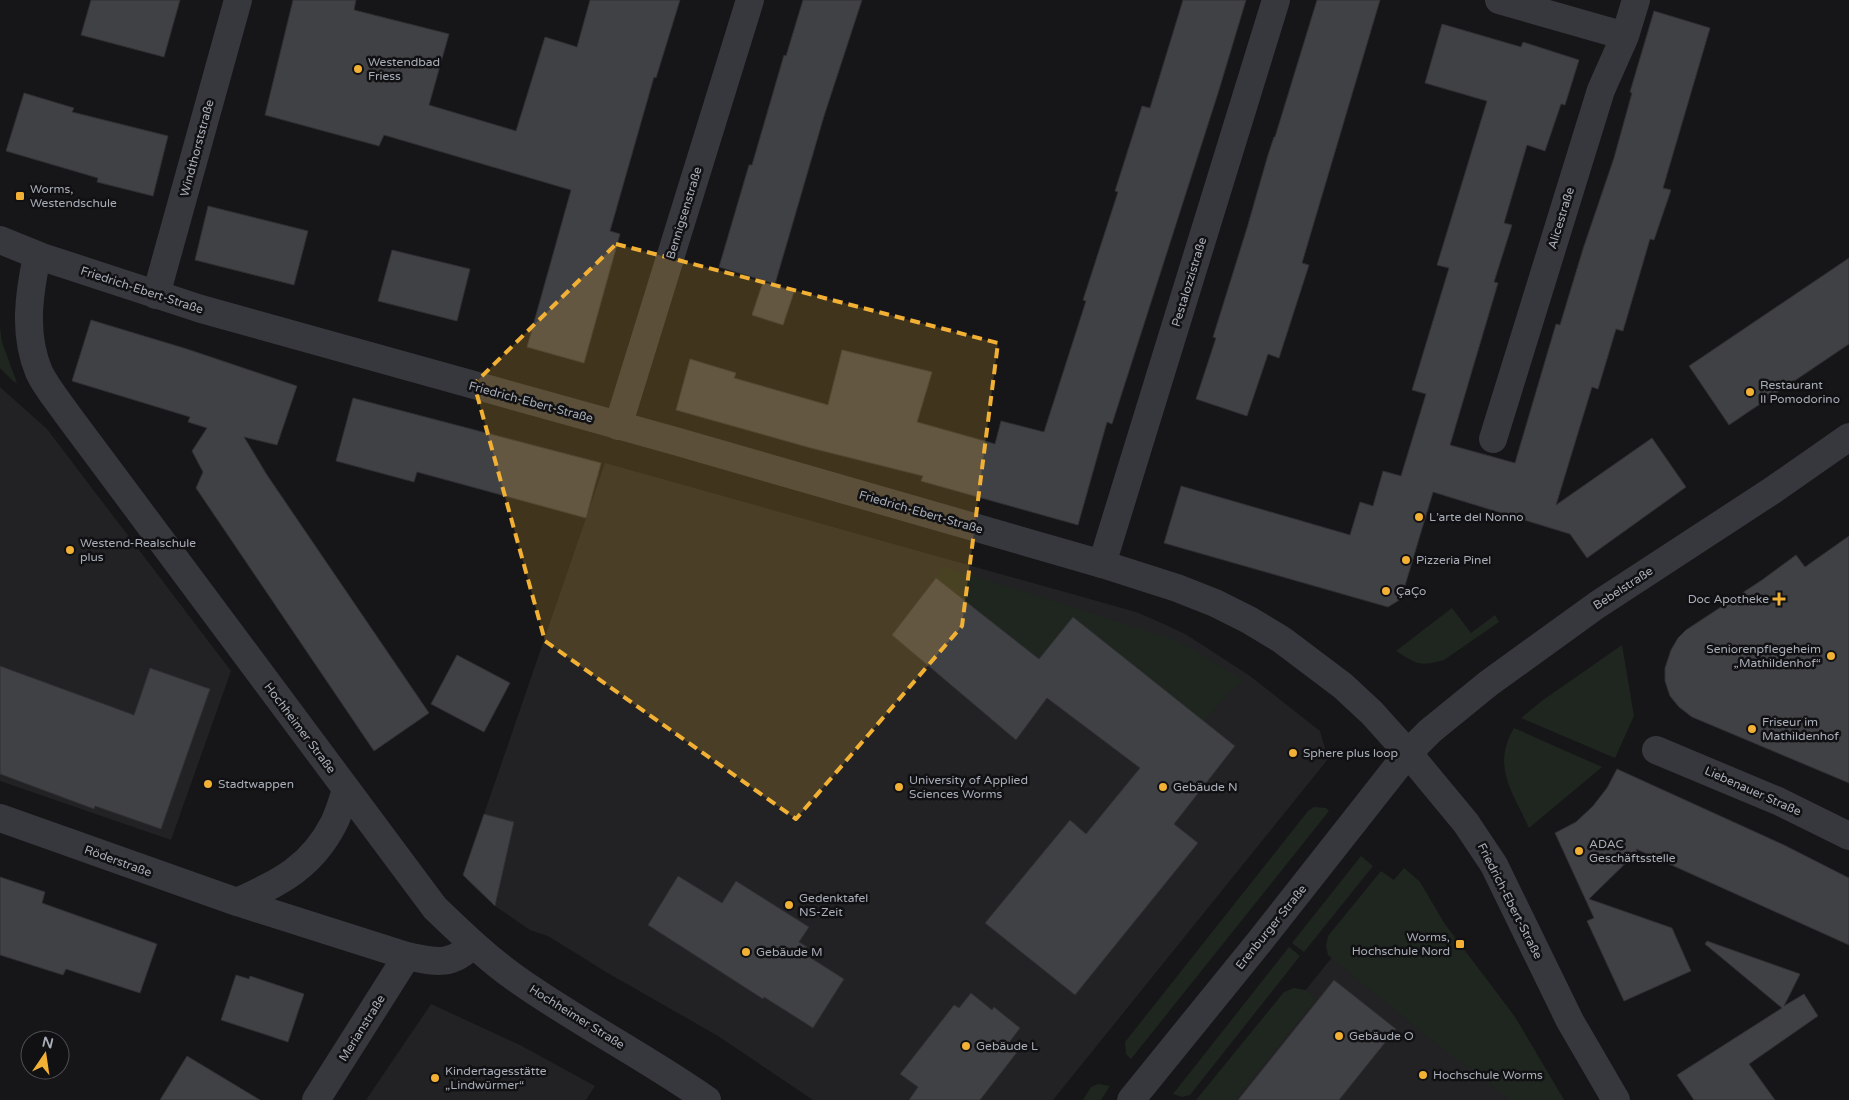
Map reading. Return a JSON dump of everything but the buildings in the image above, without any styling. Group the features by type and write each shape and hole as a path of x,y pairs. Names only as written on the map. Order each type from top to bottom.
{"street":[{"name":"Windthorststraße","path":"156,295 238,0"},
{"name":"Bennigsenstraße","path":"618,426 750,0"},
{"name":"Pestalozzistraße","path":"1102,564 1276,0"},
{"path":"1499,0 1625,36"},
{"name":"Alicestraße","path":"1493,439 1601,90 1625,36 1636,0"},
{"name":"Friedrich-Ebert-Straße","path":"0,240 37,256 156,295 1102,564 1178,588 1215,603 1282,640 1344,686 1372,713 1408,753 1466,823 1494,865 1570,1021 1616,1100"},
{"name":"Hochheimer Straße","path":"37,256 30,292 28,317 30,342 40,373 67,414 435,908 473,944 518,981 633,1051 707,1100"},
{"name":"Bebelstraße","path":"1408,753 1430,731 1489,683 1596,604 1773,490 1849,437"},
{"name":"Liebenauer Straße","path":"1656,750 1778,801 1849,836"},
{"name":"Erenburger Straße","path":"1131,1100 1266,934 1408,753"},
{"path":"237,902 297,871 318,849 334,822 346,791"},
{"name":"Röderstraße","path":"0,818 237,902 407,956 442,961 457,958 473,944"},
{"name":"Merianstraße","path":"316,1100 407,956"}],"highlighted area":[{"path":"616,244 998,343 962,626 796,819 545,641 474,384"}],"shaded area":[{"path":"0,328 2,342 17,383 0,368"},
{"name":"Westend-Realschule plus","path":"0,387 47,429 231,671 171,840 0,781"},
{"name":"University of Applied Sciences Worms","path":"605,463 1136,612 1187,635 1250,676 1320,731 1328,759 1053,1100 813,1100 718,1036 606,972 548,936 530,930 495,906 463,875"},
{"path":"943,566 1178,641 1244,681 1229,693 1203,722 1039,659 936,578"},
{"path":"1452,608 1471,633 1495,615 1499,622 1444,660 1423,664 1409,659 1396,651"},
{"path":"1622,645 1634,716 1615,758 1521,718 1543,700"},
{"path":"1514,728 1602,767 1529,828 1511,791 1504,767 1507,742"},
{"path":"1314,807 1326,808 1329,811 1131,1059 1126,1054 1125,1042 1308,811"},
{"path":"1361,856 1373,866 1304,952 1292,943"},
{"path":"1404,868 1420,882 1444,923 1515,1017 1564,1100 1217,1100"},
{"path":"1404,868 1420,882 1444,923 1515,1017 1564,1100 1510,1100 1462,1061 1460,1063 1328,955 1326,946 1328,936 1381,871 1394,880"},
{"path":"1289,947 1300,956 1190,1095 1182,1097 1173,1094"},
{"path":"1294,988 1305,990 1316,999 1234,1100 1196,1100 1284,992"},
{"path":"431,1004 520,1045 595,1086 586,1100 366,1100"},
{"path":"1098,1084 1110,1086 1101,1100 1083,1100 1091,1087"}],"place":[{"name":"Westendbad Friess","path":"358,69"},
{"name":"Worms, Westendschule","path":"20,196"},
{"name":"Restaurant Il Pomodorino","path":"1750,392"},
{"name":"L’arte del Nonno","path":"1419,517"},
{"name":"Westend-Realschule plus","path":"70,550"},
{"name":"Pizzeria Pinel","path":"1406,560"},
{"name":"ÇaÇo","path":"1386,591"},
{"name":"Doc Apotheke","path":"1779,599"},
{"name":"Seniorenpflegeheim „Mathildenhof“","path":"1831,656"},
{"name":"Friseur im Mathildenhof","path":"1752,729"},
{"name":"Sphere plus loop","path":"1293,753"},
{"name":"Stadtwappen","path":"208,784"},
{"name":"University of Applied Sciences Worms","path":"899,787"},
{"name":"Gebäude N","path":"1163,787"},
{"name":"ADAC Geschäftsstelle","path":"1579,851"},
{"name":"Gedenktafel NS-Zeit","path":"789,905"},
{"name":"Worms, Hochschule Nord","path":"1460,944"},
{"name":"Gebäude M","path":"746,952"},
{"name":"Gebäude O","path":"1339,1036"},
{"name":"Gebäude L","path":"966,1046"},
{"name":"Hochschule Worms","path":"1423,1075"},
{"name":"Kindertagesstätte „Lindwürmer“","path":"435,1078"}]}
